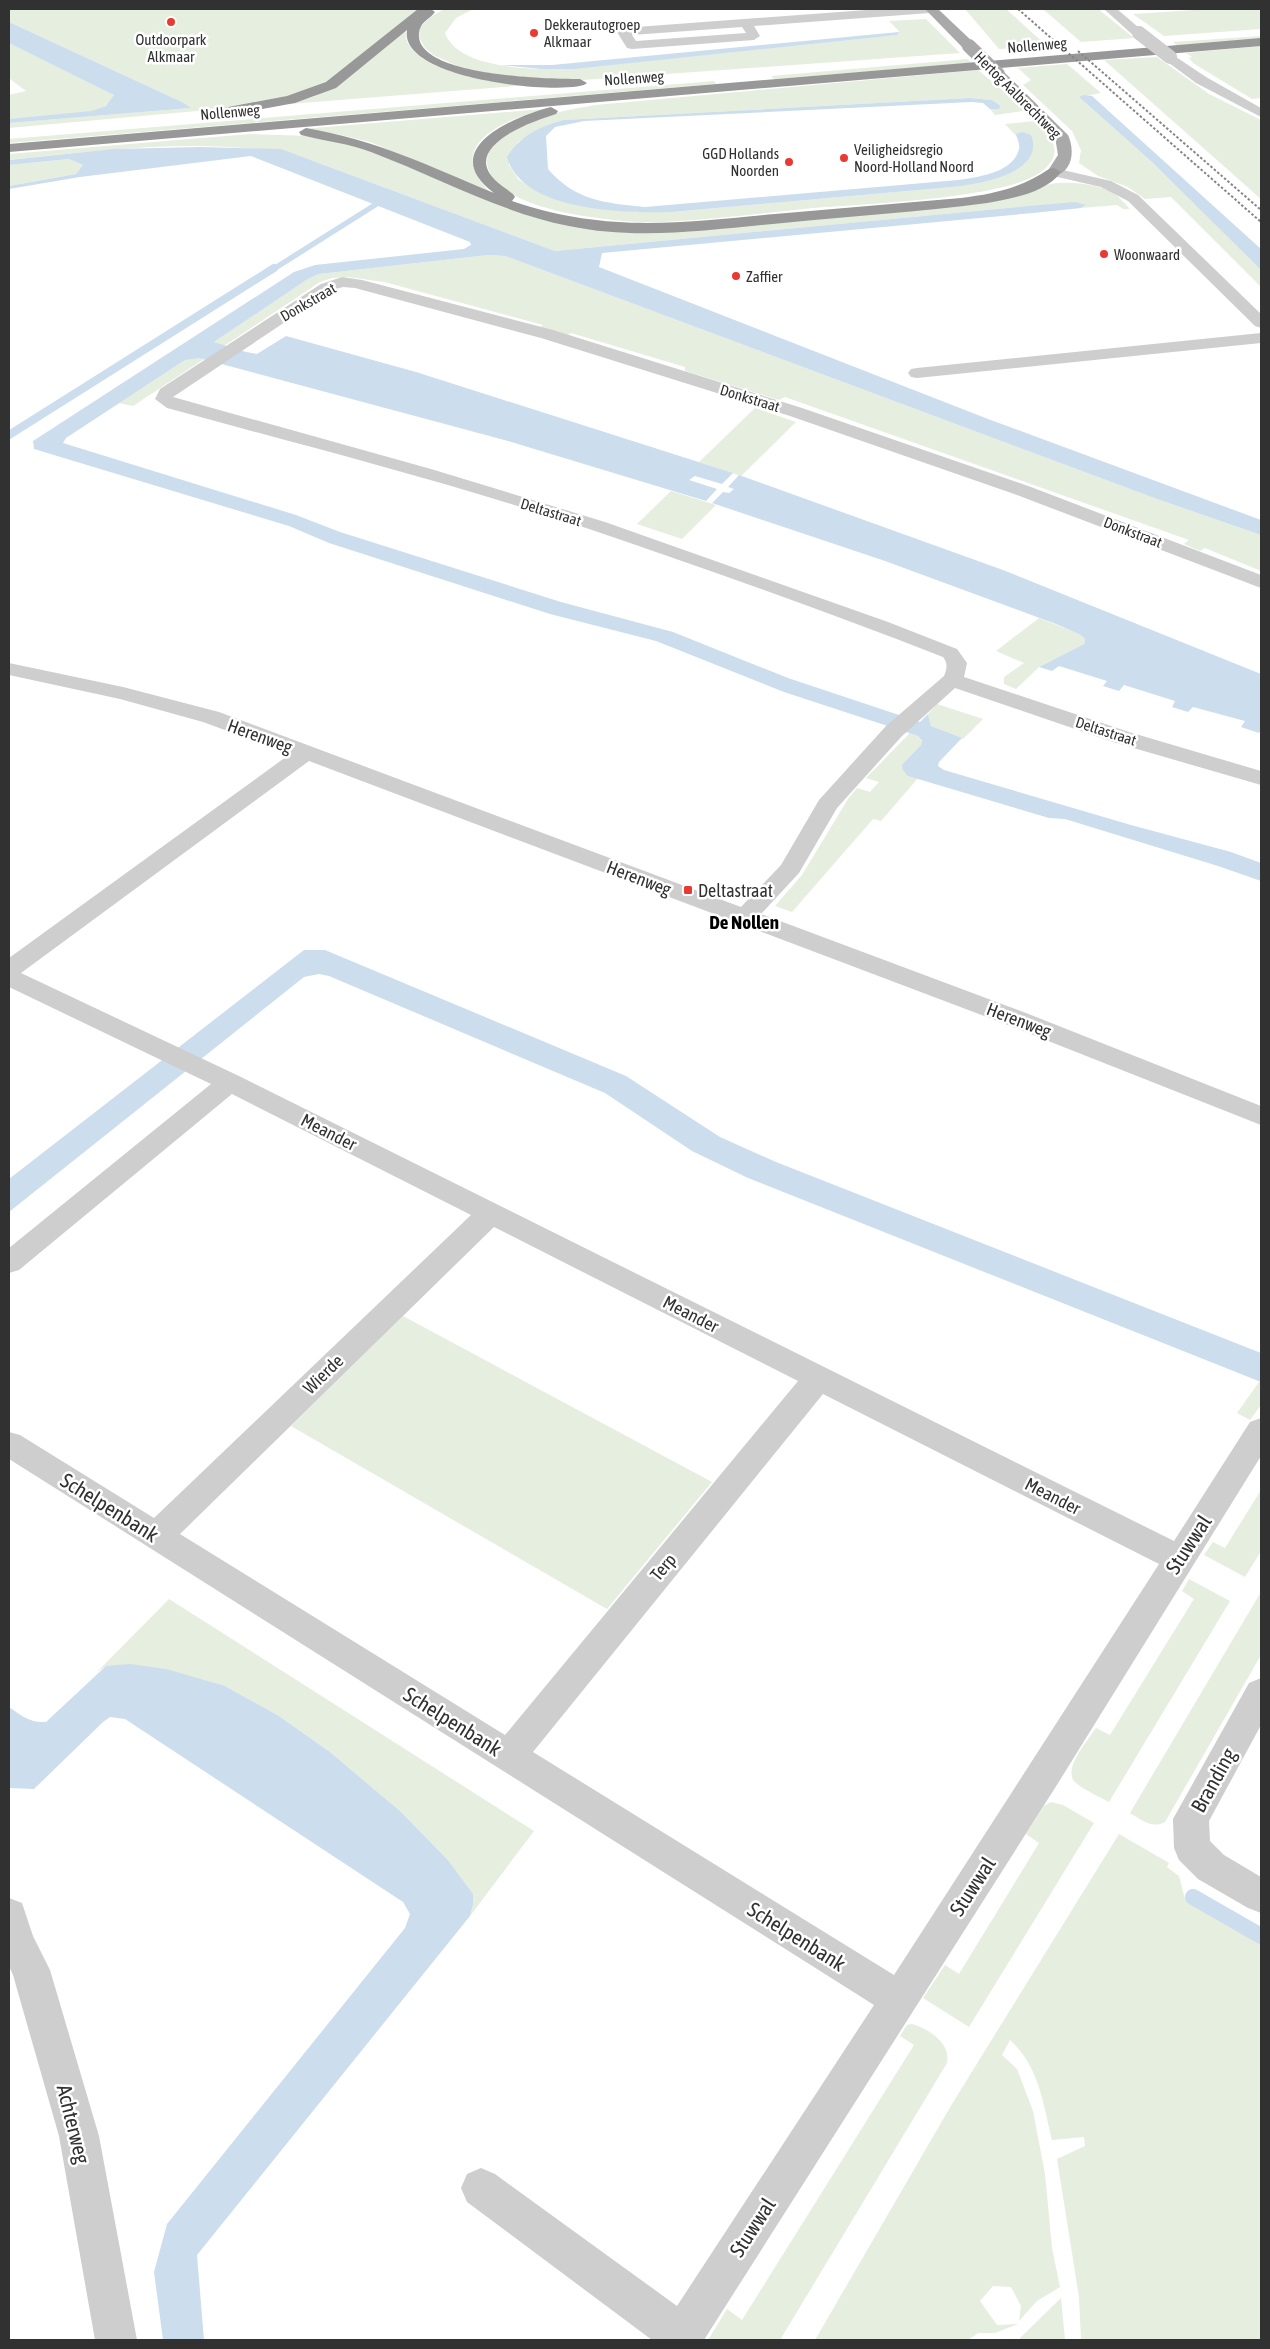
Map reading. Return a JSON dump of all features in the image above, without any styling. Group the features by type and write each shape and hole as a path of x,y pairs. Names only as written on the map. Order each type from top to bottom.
{"highway":[{"name":"Nollenweg","path":"425,9 413,16 348,73 325,88 270,105 209,115 1261,32"},
{"path":"435,9 419,20 412,37 418,49 438,62 462,71 495,78 553,83 590,82"},
{"name":"Nollenweg","path":"9,148 1261,42"},
{"path":"626,82 644,82"},
{"path":"686,91 573,106 525,119 491,138 483,148 479,158 479,168 489,185 499,192 543,211 602,222 654,224 699,223 973,196 1008,188 1054,172"},
{"path":"112,139 269,131 325,135 370,147 539,215 570,222 638,228 697,226 977,200 1026,190 1039,184 1054,172"}],"main road":[{"name":"Hertog Aalbrechtweg","path":"931,9 1061,135 1067,150 1065,159 1054,172"}],"street":[{"path":"745,22 754,36 632,45 623,32 745,22 791,14 931,9"},
{"path":"1110,9 1201,80 1261,113"},
{"path":"1054,172 1106,184 1133,198 1261,323"},
{"name":"Donkstraat","path":"203,368 327,287 342,282 356,283 547,334 796,412 1040,497 1261,582"},
{"path":"917,373 1261,338"},
{"name":"Deltastraat","path":"203,368 166,393 164,399 173,404 424,473 598,526 872,622 950,653 956,659 958,665 958,672 952,680 1121,737 1261,778"},
{"name":"Herenweg","path":"9,669 155,701 210,718 1008,1016 1261,1116"},
{"path":"744,918 791,868 827,805 894,731 952,680"},
{"path":"9,970 306,753"},
{"name":"Meander","path":"9,977 230,1082 1179,1559"},
{"path":"9,1263 230,1082"},
{"name":"Wierde","path":"157,1536 490,1214"},
{"name":"Terp","path":"509,1756 818,1378"},
{"name":"Stuwwal","path":"681,2338 1043,1777 1261,1430"},
{"name":"Schelpenbank","path":"9,1444 898,1999"},
{"name":"Branding","path":"1261,1693 1191,1819 1192,1848 1211,1867 1261,1896"},
{"name":"Achterweg","path":"9,1915 15,1940 31,1970 79,2136 116,2340"},
{"path":"481,2188 681,2338"}],"green space":[{"path":"9,9 419,9 336,78 314,90 252,106 9,128 9,123 190,108 182,102 9,22"},
{"path":"444,9 473,9 456,18 445,33 454,46 468,56 487,62 531,69 589,67 897,35 899,31 889,21 926,19 960,53 583,80 499,76 460,67 435,56 425,48 419,37 420,28 429,18"},
{"path":"965,9 1006,9 1047,46 999,49"},
{"path":"1043,9 1098,9 1134,38 1081,42"},
{"path":"1210,9 1261,9 1261,29 1164,36 1133,14"},
{"path":"405,30 409,45 418,55 446,70 481,78 528,85 289,104 313,97 343,82"},
{"path":"1261,36 1261,39 1177,46 1173,42"},
{"path":"9,43 114,95 100,109 68,115 9,119 9,95 26,91 9,78"},
{"path":"1261,46 1261,98 1252,99 1193,63 1189,58 1192,57 1186,53"},
{"path":"1157,57 1209,94 1261,120 1261,199 1104,60"},
{"path":"968,59 971,63 774,79 771,76"},
{"path":"1067,64 1101,93 1079,97 1152,162 1261,270 1261,287 1171,197 1145,199 1128,187 1098,176 1079,163 1081,150 1072,131 1023,85 1031,80 1018,68"},
{"path":"978,70 1024,108 1023,111 995,115 990,109 999,109 1001,106 992,100 970,98 564,120 541,128 518,142 509,165 518,179 531,188 564,202 637,212 672,212 952,187 1002,176 1016,170 1032,153 1005,124 1035,121 1051,138 1055,151 1049,164 1042,171 1024,180 999,188 968,194 700,220 633,222 557,211 525,200 510,193 498,184 490,173 487,160 495,142 514,129 548,115 584,107"},
{"path":"714,81 716,84 9,143 9,139"},
{"path":"544,109 512,120 497,128 484,137 476,148 473,160 477,175 489,191 370,142 337,134 302,129"},
{"path":"250,134 311,136 360,147 527,215 574,226 616,231 1029,192 1047,185 1063,183 1083,184 1110,191 1130,209 1123,209 1117,205 1081,208 1085,206 1028,206 555,251 297,155 225,147 189,146 117,149 9,160 9,154"},
{"path":"69,159 83,165 76,174 9,186 9,165"},
{"path":"488,255 505,256 1157,499 1261,535 1261,571 1205,548 1200,551 1184,544 1189,540 785,397 779,400 685,371 685,367 571,333 566,336 540,328 543,325 384,282 348,277 332,278 320,282 224,346 214,342 308,279 319,274"},
{"path":"195,357 204,359 133,406 119,403 185,360"},
{"path":"755,408 796,422 741,476 699,462"},
{"path":"671,491 716,505 682,539 637,524"},
{"path":"1039,618 1082,635 1085,639 1084,644 1039,667 1016,689 1004,684 1004,677 1024,663 996,651"},
{"path":"937,704 983,719 963,739 931,726 928,714"},
{"path":"910,733 918,736 922,742 908,776 918,778 881,821 873,819 792,912 775,906 802,875 848,799 857,788 870,792 879,782 866,778"},
{"path":"403,1316 712,1482 607,1609 291,1426"},
{"path":"1259,1382 1261,1382 1261,1405 1250,1420 1237,1413"},
{"path":"1261,1490 1261,1551 1245,1577 1204,1555 1213,1542 1225,1548"},
{"path":"1189,1579 1230,1601 1109,1802 1075,1782 1072,1777 1074,1763 1082,1747 1096,1728 1110,1735 1194,1599 1182,1591"},
{"path":"1261,1592 1261,1655 1165,1822 1156,1825 1143,1821 1130,1813"},
{"path":"169,1599 534,1831 470,1916 473,1905 447,1859 400,1811 330,1752 279,1716 225,1686 106,1666 96,1673"},
{"path":"1051,1802 1063,1805 1094,1823 969,2027 923,1998 945,1965 959,1974 1039,1843 1026,1834 1044,1806"},
{"path":"1119,1834 1169,1863 1167,1867 1179,1876 1185,1899 1261,1942 1261,2340 1081,2340 1079,2297 1057,2159 1085,2146 1084,2137 1052,2140 1034,2073 1020,2050 1010,2040 1002,2055 1017,2069 1033,2111 1045,2174 1052,2248 1060,2287 1037,2301 1019,2321 1021,2306 1011,2287 993,2286 980,2301 997,2325 1018,2324 995,2333 978,2333 968,2340 815,2340 952,2104"},
{"path":"912,2024 932,2033 942,2043 946,2049 947,2063 780,2340 708,2340 727,2309 742,2320 914,2045 900,2036 907,2025"},
{"path":"1061,2298 1065,2340 1020,2340 1020,2338"}],"water":[{"path":"9,22 182,102 191,108 9,123 9,119 92,111 106,106 114,95 9,43"},
{"path":"899,32 897,35 574,69 541,69 501,65 552,65"},
{"path":"1084,95 1092,96 1261,249 1261,270 1152,162 1079,97"},
{"path":"970,98 992,100 1001,106 999,109 990,109 983,103 972,102 584,121 555,127 546,136 548,169 569,188 604,202 645,207 975,177 1002,169 1010,164 1019,149 1016,134 1022,132 1031,135 1033,148 1029,159 1019,168 992,180 952,187 672,212 629,212 604,210 554,199 533,189 517,175 507,157 518,143 531,133 547,125 564,120"},
{"path":"200,147 281,149 555,251 1028,206 1075,202 1086,205 1081,208 1033,213 602,253 599,267 988,419 1261,520 1261,535 1157,499 505,256 488,255 319,274 308,279 214,342 257,354 286,336 416,372 733,473 722,484 695,476 689,480 717,489 706,501 508,441 199,358 185,360 66,438 63,443 296,515 340,532 561,602 673,632 788,678 920,722 928,714 931,726 962,738 939,762 938,766 944,770 1131,825 1231,852 1261,863 1261,881 1065,819 1049,818 908,776 903,770 902,765 921,745 922,741 918,736 784,692 656,641 550,614 329,543 289,526 34,449 33,441 294,272 315,265 464,249 471,245 470,242 251,156 80,177 9,189 9,186 76,174 83,165 69,159 9,165 9,160 113,149"},
{"path":"739,475 1003,570 1261,674 1261,730 1259,733 1241,727 1245,721 1193,707 1188,712 1172,707 1175,701 1124,685 1119,691 1103,686 1107,681 1059,666 1052,671 1039,667 1084,644 1085,639 1081,635 1056,624 885,561 712,503 723,492 729,493 734,489 728,487"},
{"path":"304,950 325,950 626,1076 720,1137 776,1162 1261,1353 1261,1382 748,1178 692,1151 605,1093 329,976 319,974 304,977 9,1212 9,1179"},
{"path":"130,1664 166,1669 225,1686 279,1716 330,1752 400,1811 447,1859 473,1894 470,1916 197,2255 204,2340 163,2340 154,2272 167,2224 405,1928 410,1914 403,1902 125,1719 110,1717 103,1722 34,1789 9,1788 9,1707 31,1720 46,1722 106,1666"}],"waterway":[{"path":"272,270 375,205"},
{"path":"9,435 274,268"},
{"path":"1193,1897 1261,1936"}],"railway":[{"path":"1018,9 1261,222"},
{"path":"1078,51 1261,210"}],"place":[{"name":"Outdoorpark Alkmaar","path":"171,22"},
{"name":"Dekkerautogroep Alkmaar","path":"534,33"},
{"name":"Veiligheidsregio Noord-Holland Noord","path":"844,158"},
{"name":"GGD Hollands Noorden","path":"789,162"},
{"name":"Woonwaard","path":"1104,254"},
{"name":"Zaffier","path":"736,276"},
{"name":"Deltastraat","path":"688,890"}],"district":[{"name":"De Nollen","path":"744,922"}]}
